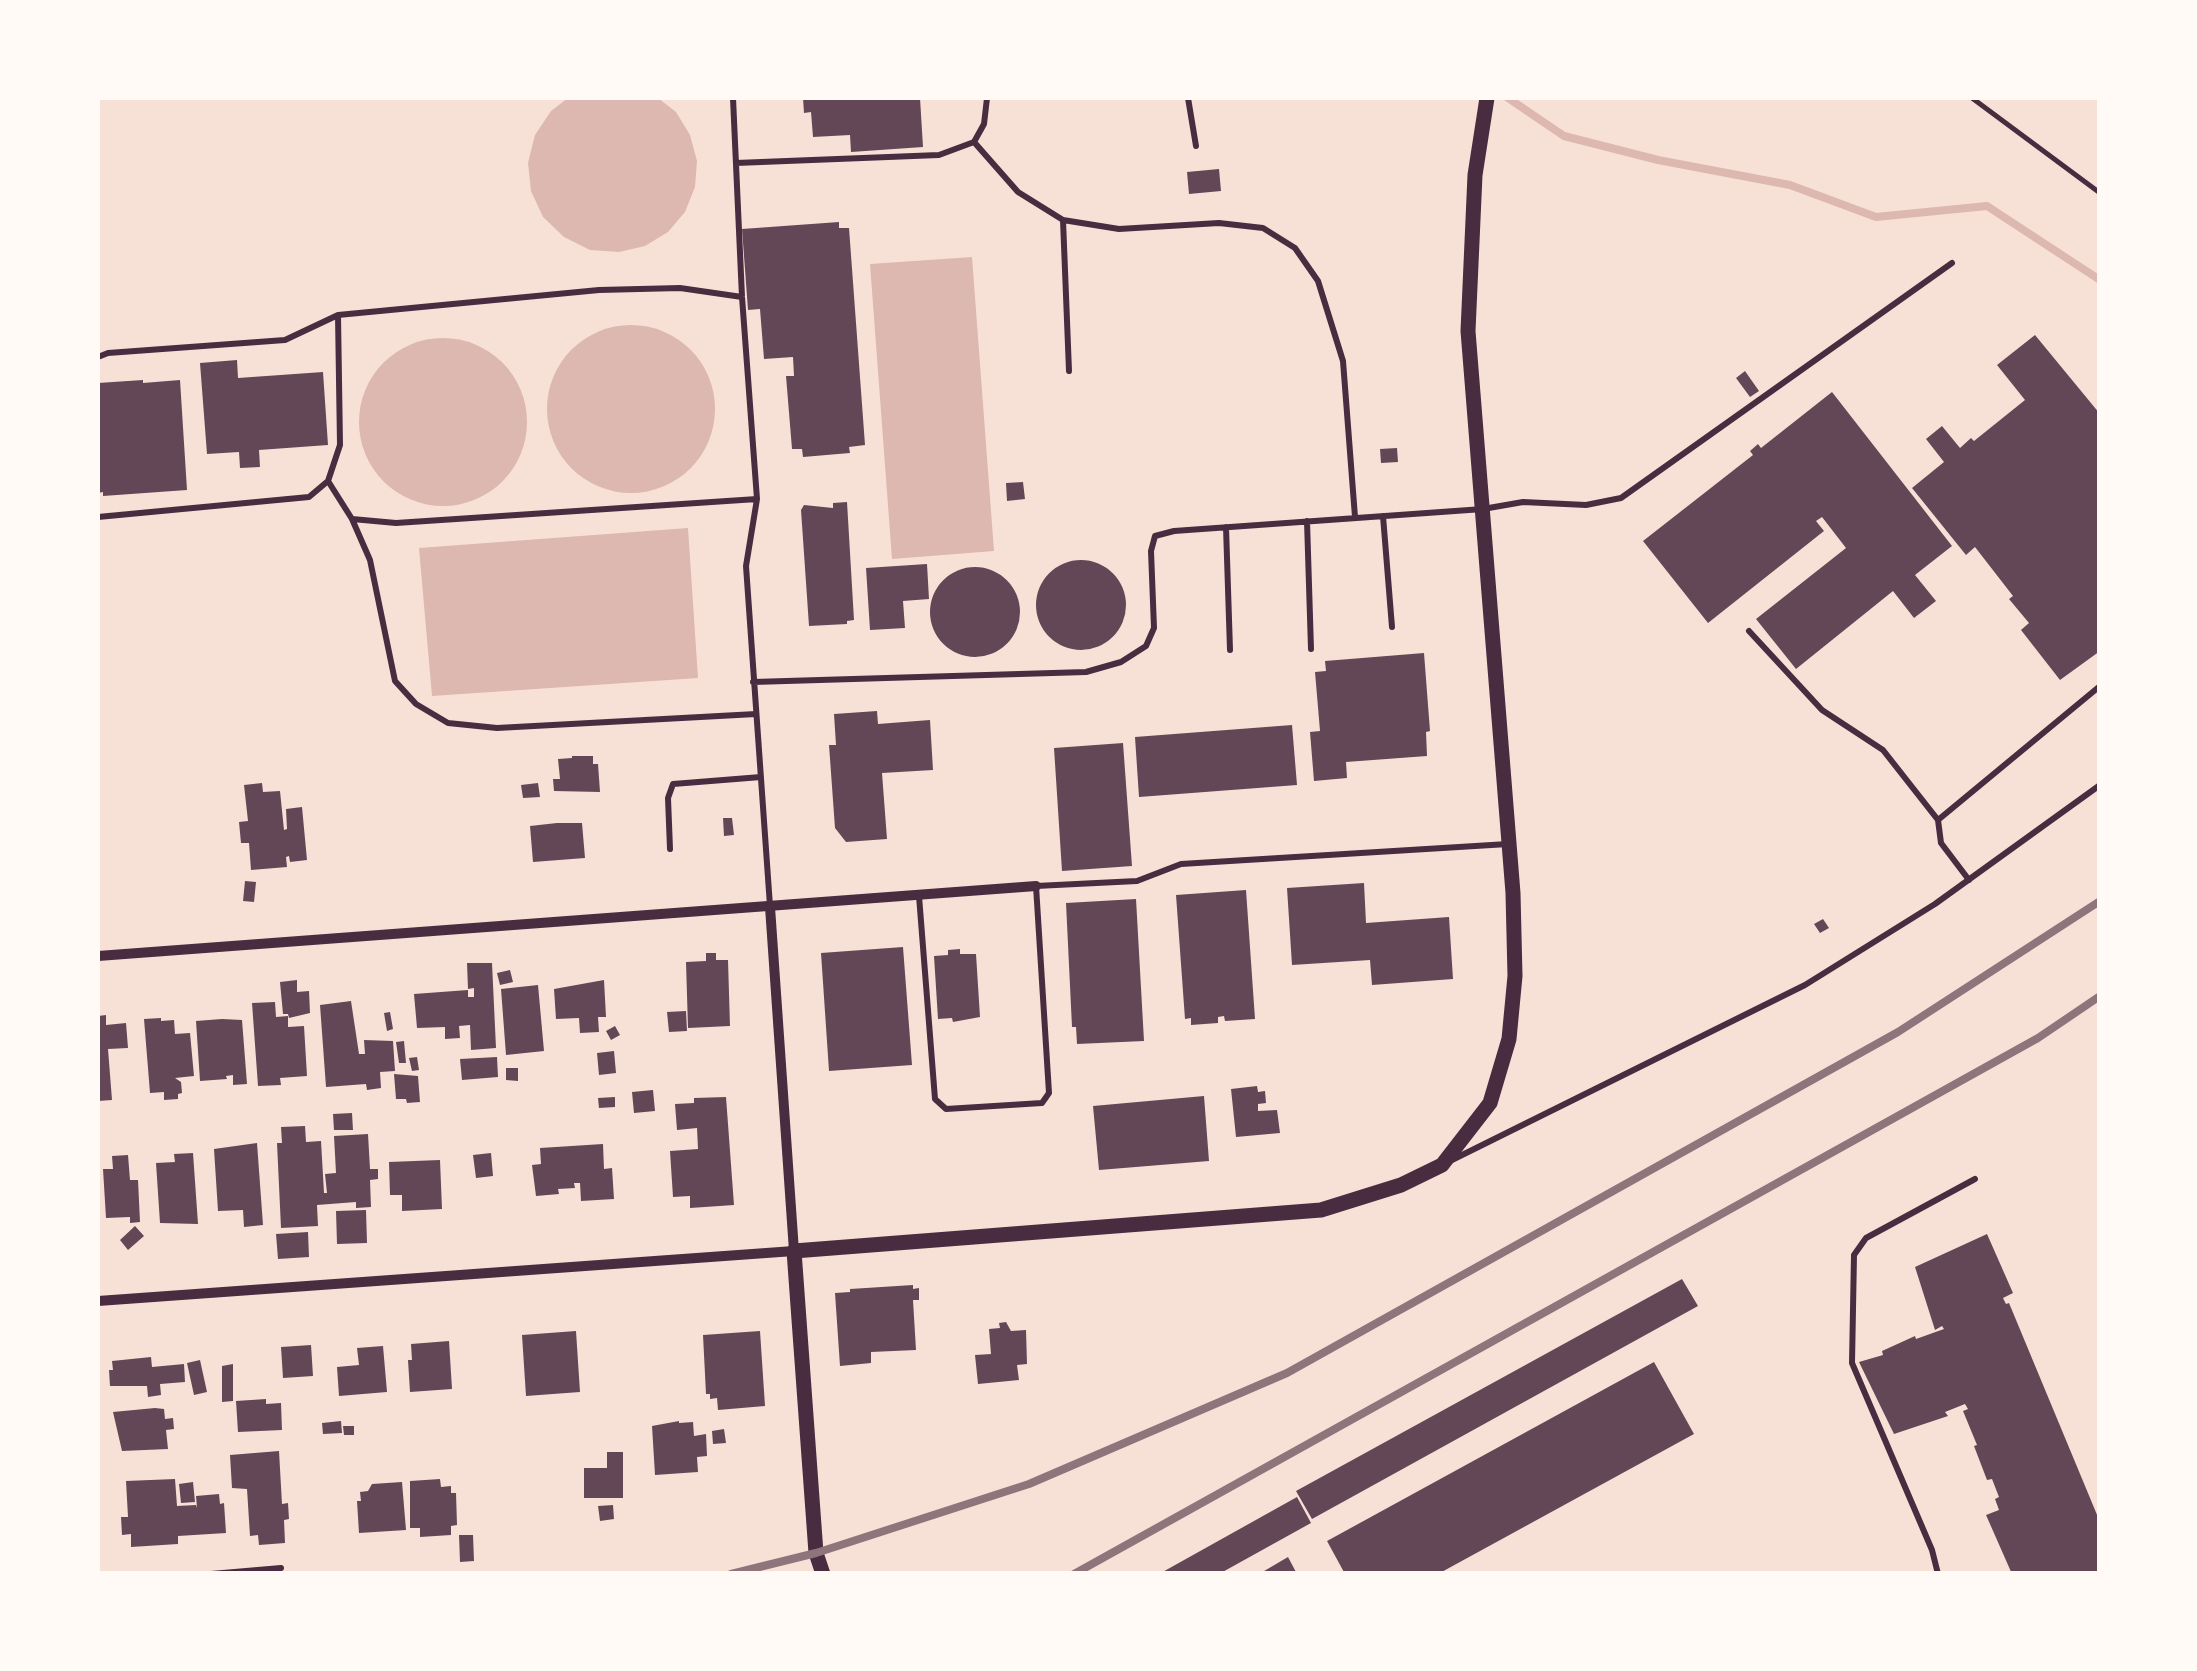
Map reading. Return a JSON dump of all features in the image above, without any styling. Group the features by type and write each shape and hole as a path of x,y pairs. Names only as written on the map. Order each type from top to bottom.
{"street":[{"path":"98,1301 1321,1210 1402,1185 1442,1166 1490,1103 1510,1040 1515,976 1510,844 1468,331 1475,176 1487,98"},
{"path":"98,956 1036,886"},
{"path":"770,908 816,1553 823,1574"}],"lane":[{"path":"733,98 757,499 746,566 770,908"},
{"path":"736,164 939,156 974,142 984,124 987,98"},
{"path":"1188,98 1196,146"},
{"path":"974,142 1018,192 1063,220 1119,229 1220,224 1263,228 1295,248 1318,281 1343,361 1355,518"},
{"path":"1063,220 1069,371"},
{"path":"753,682 1086,672 1122,662 1146,646 1154,628 1151,552 1155,536 1174,531 1483,509 1523,502 1586,505 1622,498 1952,264"},
{"path":"98,357 108,353 285,340 338,315 599,290 680,288 742,296"},
{"path":"98,517 309,497 328,481 340,445 338,315"},
{"path":"328,481 352,519 370,560 394,680 416,704 448,723 496,728 756,714"},
{"path":"352,519 396,524 757,499"},
{"path":"1382,516 1392,627"},
{"path":"1307,521 1311,648"},
{"path":"1226,527 1230,650"},
{"path":"1749,631 1822,710 1883,750 1938,820 1941,843 1969,880"},
{"path":"1938,820 2100,686"},
{"path":"670,850 668,798 672,784 760,777"},
{"path":"1442,1166 1804,985 1935,904 2100,785"},
{"path":"919,896 935,1099 946,1109 1042,1103 1049,1093 1036,886 1137,882 1181,864 1510,844"},
{"path":"1938,1574 1932,1550 1852,1363 1854,1254 1866,1238 1976,1179"},
{"path":"211,1574 281,1568"}],"path":[{"path":"1972,98 2100,193"}],"shaded area":[{"path":"568,98 658,98 676,112 690,135 697,161 695,187 685,212 668,232 645,246 619,252 590,250 564,237 543,217 531,191 528,163 535,135 551,111"},
{"path":"972,257 994,551 892,559 870,264"},
{"path":"631,325 663,332 690,350 708,377 715,409 708,441 690,468 663,486 631,493 599,486 572,468 554,441 547,409 554,377 572,350 599,332"},
{"path":"443,338 475,345 502,363 520,390 527,422 520,454 502,481 475,499 443,506 411,499 384,481 366,454 359,422 366,390 384,363 411,345"},
{"path":"688,528 698,678 432,696 419,548"}],"building":[{"path":"803,98 920,98 923,147 851,152 850,135 813,137 811,112 804,113"},
{"path":"1219,169 1221,191 1189,194 1187,172"},
{"path":"839,222 839,228 849,228 865,445 849,447 850,453 803,457 802,449 792,449 786,376 794,376 793,357 764,359 760,309 748,310 742,229"},
{"path":"2035,335 2100,414 2100,651 2060,680 2021,630 2029,623 2009,599 2013,596 1975,547 1966,555 1912,488 1944,462 1926,439 1942,426 1960,448 2025,400 1997,365"},
{"path":"237,360 238,378 323,372 328,445 259,450 260,467 240,468 239,452 207,454 200,363"},
{"path":"1745,371 1759,391 1750,397 1736,378"},
{"path":"180,380 187,490 103,496 103,492 98,493 98,383"},
{"path":"1832,392 1952,546 1915,575 1936,601 1914,618 1893,591 1796,669 1756,619 1846,548 1822,517 1816,521 1824,531 1708,623 1643,541 1753,455 1750,451 1758,444 1761,448"},
{"path":"1397,448 1398,462 1381,463 1380,449"},
{"path":"1023,482 1025,499 1007,501 1006,483"},
{"path":"847,502 854,620 847,624 809,626 801,510 804,505 833,508 833,503"},
{"path":"1081,560 1098,563 1113,573 1123,588 1123,622 1113,637 1098,647 1081,650 1064,647 1049,637 1039,622 1036,605 1039,588 1049,573 1064,563"},
{"path":"927,564 929,599 903,601 905,628 870,630 866,568"},
{"path":"975,567 1007,580 1020,612 1007,644 975,657 943,644 930,612 943,580"},
{"path":"1424,653 1430,731 1426,732 1427,756 1346,762 1347,778 1314,781 1310,732 1320,731 1315,672 1326,671 1325,661"},
{"path":"877,711 878,724 930,720 933,770 882,773 887,839 846,842 835,828 829,745 836,745 834,714"},
{"path":"1292,725 1297,785 1139,797 1135,737"},
{"path":"1123,743 1132,866 1062,871 1054,748"},
{"path":"593,756 593,764 598,764 600,792 554,791 553,779 560,779 558,759"},
{"path":"262,783 263,792 280,791 284,830 286,809 302,807 307,860 290,862 289,856 287,867 251,870 249,843 241,843 239,822 248,821 244,785"},
{"path":"538,783 540,797 523,798 521,785"},
{"path":"723,818 732,818 734,835 724,836"},
{"path":"582,823 585,858 533,862 530,826"},
{"path":"245,881 256,882 254,902 243,901"},
{"path":"1364,883 1366,923 1449,917 1453,979 1372,985 1370,960 1292,965 1287,888"},
{"path":"1246,890 1255,1019 1225,1021 1224,1016 1218,1017 1218,1023 1191,1025 1191,1018 1185,1019 1176,895"},
{"path":"1136,899 1144,1041 1077,1044 1076,1027 1072,1027 1066,903"},
{"path":"1823,919 1829,928 1820,933 1814,924"},
{"path":"903,947 912,1065 829,1071 821,953"},
{"path":"960,949 960,954 976,954 980,1017 953,1022 952,1018 938,1019 934,956"},
{"path":"706,953 716,953 716,960 728,960 730,1026 688,1028 686,962 706,961"},
{"path":"467,963 492,963 496,1048 471,1050 470,1025 459,1026 460,1038 445,1039 445,1027 417,1028 414,994 468,990 468,997 474,997 474,988 468,989"},
{"path":"510,970 513,982 500,985 497,973"},
{"path":"297,980 297,992 309,991 310,1013 289,1018 283,1014 280,982"},
{"path":"604,980 606,1017 598,1017 599,1032 580,1033 579,1018 556,1019 554,989"},
{"path":"538,985 544,1051 506,1055 501,989"},
{"path":"351,1001 359,1054 365,1054 364,1040 393,1041 395,1071 380,1072 381,1088 367,1090 366,1084 326,1087 320,1005"},
{"path":"275,1002 276,1017 288,1016 288,1027 304,1026 307,1076 280,1078 281,1085 258,1086 252,1003"},
{"path":"686,1011 687,1031 669,1032 667,1012"},
{"path":"390,1012 393,1029 387,1031 384,1013"},
{"path":"106,1015 106,1025 126,1023 128,1048 108,1049 112,1100 98,1101 98,1016"},
{"path":"144,1019 174,1020 175,1034 190,1033 194,1076 175,1078 181,1082 178,1099 164,1100 164,1092 150,1093"},
{"path":"242,1020 247,1084 233,1085 233,1075 200,1081 196,1021"},
{"path":"615,1026 620,1035 611,1040 606,1031"},
{"path":"404,1041 406,1063 399,1063 396,1042"},
{"path":"614,1051 616,1073 599,1075 597,1053"},
{"path":"417,1057 419,1070 412,1071 409,1058"},
{"path":"497,1057 498,1077 462,1080 460,1059"},
{"path":"506,1068 518,1068 518,1081 506,1080"},
{"path":"394,1074 418,1076 420,1102 396,1099"},
{"path":"1257,1086 1258,1092 1265,1091 1266,1103 1258,1104 1258,1111 1277,1110 1280,1133 1236,1137 1231,1089"},
{"path":"653,1090 655,1111 634,1113 632,1092"},
{"path":"1204,1096 1209,1161 1099,1170 1093,1106"},
{"path":"615,1097 615,1107 599,1108 598,1098"},
{"path":"726,1097 734,1205 690,1208 690,1196 673,1197 670,1151 698,1149 697,1128 677,1130 675,1104 694,1103 694,1098"},
{"path":"352,1113 353,1130 334,1130 333,1114"},
{"path":"305,1126 306,1142 321,1141 324,1193 325,1174 336,1173 334,1136 368,1134 370,1169 378,1169 378,1179 370,1180 371,1207 356,1208 356,1202 317,1205 318,1226 281,1228 277,1143 282,1143 281,1127"},
{"path":"257,1143 263,1225 244,1227 243,1210 218,1211 214,1149"},
{"path":"603,1144 604,1169 612,1168 614,1199 581,1201 580,1183 574,1183 575,1188 558,1189 559,1194 536,1196 532,1165 541,1164 540,1148"},
{"path":"193,1153 198,1224 160,1223 156,1163 175,1162 174,1154"},
{"path":"491,1153 493,1176 476,1178 473,1155"},
{"path":"128,1155 130,1180 138,1180 140,1222 130,1223 130,1217 106,1218 103,1169 113,1169 112,1156"},
{"path":"440,1160 442,1209 402,1211 402,1195 390,1195 389,1162"},
{"path":"366,1210 367,1243 337,1244 336,1211"},
{"path":"135,1226 144,1236 128,1250 120,1240"},
{"path":"308,1232 309,1257 278,1259 276,1234"},
{"path":"1987,1234 2013,1293 2003,1298 2009,1303 2100,1522 2100,1574 2012,1574 1986,1515 1999,1510 1995,1499 1999,1497 1992,1479 1987,1480 1974,1446 1977,1445 1963,1411 1968,1409 1965,1404 1945,1412 1948,1416 1894,1434 1859,1362 1883,1355 1882,1351 1915,1336 1916,1339 1944,1329 1942,1326 1935,1330 1915,1267"},
{"path":"1682,1279 1698,1306 1312,1519 1296,1491"},
{"path":"913,1285 913,1289 919,1288 919,1300 913,1300 916,1350 871,1352 871,1363 840,1366 835,1293"},
{"path":"1006,1322 1011,1331 1026,1330 1027,1364 1017,1365 1019,1380 978,1384 975,1355 991,1354 989,1329 1000,1328 999,1323"},
{"path":"576,1331 580,1392 526,1396 522,1335"},
{"path":"760,1331 765,1406 718,1410 717,1398 710,1399 710,1394 706,1394 703,1335"},
{"path":"449,1341 452,1389 410,1392 411,1344"},
{"path":"311,1345 313,1376 283,1378 281,1347"},
{"path":"383,1346 387,1392 339,1396 337,1367 359,1365 357,1348"},
{"path":"151,1357 152,1367 184,1364 185,1382 160,1384 161,1395 148,1397 147,1386 110,1386 112,1361"},
{"path":"200,1360 207,1392 194,1395 187,1363"},
{"path":"1654,1362 1694,1434 1438,1574 1345,1574 1327,1541"},
{"path":"233,1364 233,1401 222,1402 222,1366"},
{"path":"266,1399 266,1404 281,1403 282,1430 238,1432 236,1401"},
{"path":"164,1409 165,1419 173,1418 174,1429 166,1430 168,1449 122,1451 113,1412"},
{"path":"341,1421 342,1433 323,1434 322,1423"},
{"path":"693,1422 694,1436 706,1434 707,1456 697,1457 698,1472 655,1475 652,1426"},
{"path":"343,1426 354,1426 354,1435 344,1435"},
{"path":"724,1429 726,1443 713,1444 712,1431"},
{"path":"279,1451 282,1504 288,1503 285,1543 259,1545 258,1535 250,1536 247,1489 232,1488 230,1455"},
{"path":"607,1452 623,1452 623,1498 584,1498 584,1468 607,1468"},
{"path":"175,1479 177,1506 197,1508 196,1496 219,1494 220,1504 224,1503 226,1533 178,1536 178,1544 131,1547 131,1534 122,1535 121,1517 128,1517 126,1481"},
{"path":"440,1479 441,1487 451,1486 451,1493 456,1493 457,1525 451,1526 451,1535 420,1537 420,1528 410,1528 410,1481"},
{"path":"193,1482 195,1502 181,1503 179,1484"},
{"path":"402,1482 406,1530 359,1533 360,1492 368,1491 372,1484"},
{"path":"1297,1497 1311,1523 1219,1574 1159,1574"},
{"path":"613,1505 614,1519 600,1521 598,1506"},
{"path":"459,1535 473,1535 474,1561 460,1562"},
{"path":"1288,1557 1297,1574 1259,1574"}],"waterway":[{"path":"1508,98 1564,136 1658,160 1790,185 1876,217 1987,206 2100,280"}],"railway":[{"path":"731,1574 816,1553 1029,1484 1287,1373 1898,1032 2100,901"},
{"path":"1074,1574 2038,1038 2100,996"}]}
